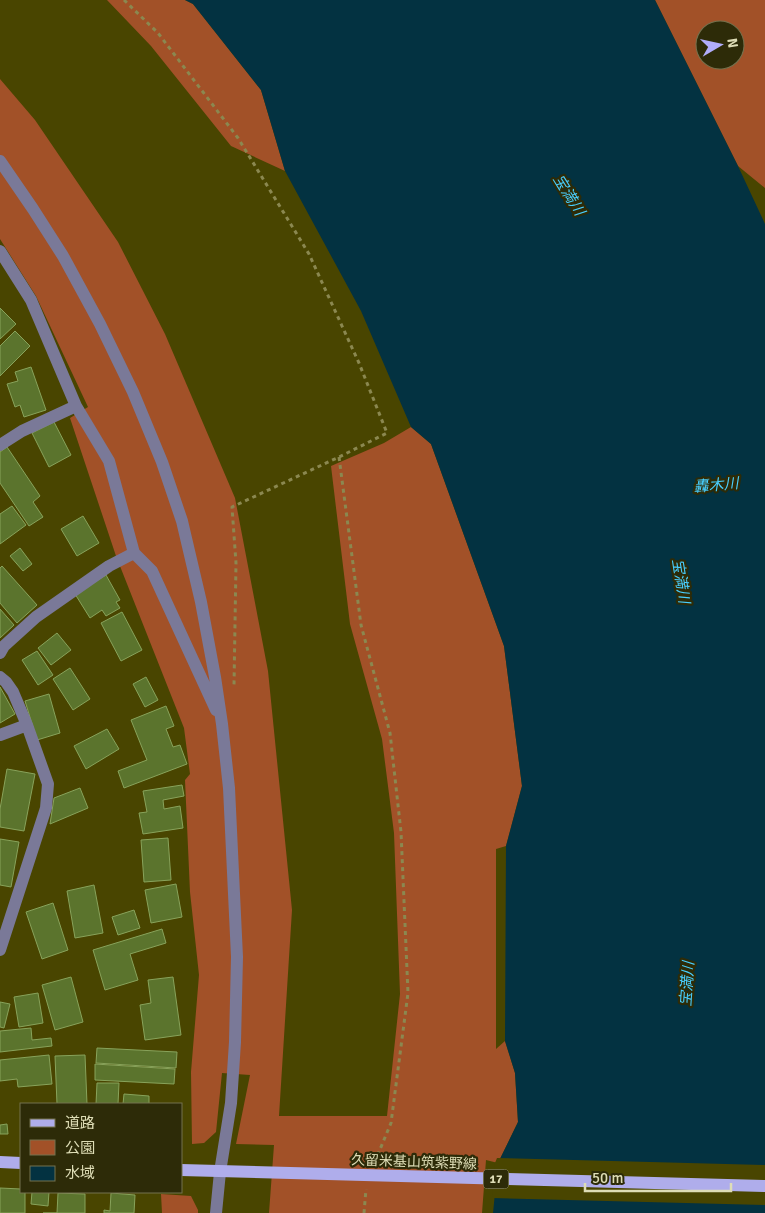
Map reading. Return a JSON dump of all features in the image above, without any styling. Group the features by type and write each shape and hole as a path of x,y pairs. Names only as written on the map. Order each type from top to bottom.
{"main road":[{"path":"0,1162 20,1163"},
{"name":"久留米基山筑紫野線","path":"182,1170 765,1186"}],"street":[{"path":"0,161 63,256 100,324 133,392 162,462 182,521 201,602 215,677 229,788 236,957 235,1042 231,1103 216,1213"},
{"path":"0,251 31,300 76,406 109,461 134,553 152,571 222,724"},
{"path":"0,445 22,431 76,406"},
{"path":"0,653 4,646 36,617 109,566 134,553"},
{"path":"0,677 13,692 48,784 46,808 0,950"},
{"path":"0,735 27,725"}],"path":[{"path":"124,0 158,33 238,138 308,254 359,363 387,433 232,507 236,563 234,692"},
{"path":"339,457 361,625 390,733 401,841 408,992 391,1123 373,1165"},
{"path":"364,1213 366,1181"}],"green space":[{"path":"107,0 185,0 193,4 261,90 285,171 231,146 151,46"},
{"path":"655,0 765,0 765,188 738,166"},
{"path":"0,79 35,120 118,242 165,334 235,498 268,671 292,910 279,1116 387,1116 400,994 394,833 382,739 350,624 331,466 384,443 411,427 431,444 504,646 522,786 506,846 496,849 496,1049 505,1041 515,1073 518,1122 498,1163 486,1160 482,1213 269,1213 274,1145 236,1144 250,1075 222,1073 216,1132 204,1143 192,1144 191,1072 199,975 190,892 185,780 190,774 184,728 116,556 70,418 88,407 36,296 0,239"},
{"path":"161,1194 191,1196 198,1213 162,1213"}],"water":[{"path":"185,0 655,0 738,166 765,224 765,1213 493,1213 498,1163 518,1122 515,1073 505,1041 506,846 522,786 504,646 431,444 411,427 361,311 285,171 261,90 193,4"}],"pier":[{"path":"497,1158 765,1165 765,1205 492,1198"}],"building":[{"path":"0,308 16,324 0,339"},
{"path":"15,331 30,346 0,376 0,346"},
{"path":"31,367 46,410 24,417 20,405 15,407 7,384 18,381 15,372"},
{"path":"54,422 71,455 49,467 32,433"},
{"path":"7,447 40,496 33,502 43,517 29,526 0,483 0,452"},
{"path":"12,506 26,525 0,544 0,514"},
{"path":"83,516 99,543 77,556 61,529"},
{"path":"20,548 32,564 23,571 10,556"},
{"path":"2,566 37,605 17,623 0,603 0,568"},
{"path":"106,575 120,600 116,602 120,608 106,616 102,610 90,618 75,594"},
{"path":"0,609 14,625 0,638"},
{"path":"122,612 142,650 121,661 101,623"},
{"path":"57,633 71,650 51,665 38,648"},
{"path":"37,651 53,675 38,685 22,660"},
{"path":"70,668 90,699 73,710 53,679"},
{"path":"146,677 158,700 145,707 133,684"},
{"path":"0,687 15,714 0,723"},
{"path":"49,694 60,733 37,740 25,701"},
{"path":"166,706 174,726 166,729 173,747 180,745 187,764 124,788 118,771 147,760 131,720"},
{"path":"107,729 119,749 86,769 74,746"},
{"path":"7,769 35,774 24,831 0,827 0,809"},
{"path":"182,785 184,796 163,800 164,809 180,806 183,828 143,834 139,813 147,812 143,791"},
{"path":"80,788 88,808 50,824 54,798"},
{"path":"168,838 171,880 144,882 141,840"},
{"path":"0,839 19,842 11,887 0,885"},
{"path":"176,884 182,917 151,923 145,890"},
{"path":"94,885 103,933 75,938 67,891"},
{"path":"53,903 68,950 42,959 26,912"},
{"path":"134,910 140,928 118,935 112,917"},
{"path":"162,929 166,943 130,954 138,980 105,990 93,950"},
{"path":"71,977 83,1022 55,1030 42,985"},
{"path":"173,977 181,1035 145,1040 140,1005 151,1003 148,980"},
{"path":"38,993 43,1023 19,1027 14,997"},
{"path":"0,1002 10,1004 4,1028 0,1027"},
{"path":"31,1028 32,1040 51,1038 52,1046 0,1052 0,1031"},
{"path":"97,1048 177,1052 176,1068 96,1063"},
{"path":"49,1055 52,1084 18,1087 17,1079 0,1081 0,1060"},
{"path":"85,1055 87,1103 57,1103 55,1056"},
{"path":"95,1064 175,1069 174,1084 95,1080"},
{"path":"97,1083 119,1083 118,1103 96,1103"},
{"path":"124,1094 149,1096 149,1103 123,1103"},
{"path":"7,1124 8,1134 0,1134 0,1125"},
{"path":"0,1188 20,1189 20,1193 25,1193 25,1213 0,1213"},
{"path":"32,1193 49,1193 48,1206 31,1204"},
{"path":"58,1193 85,1194 85,1213 57,1213"},
{"path":"111,1193 135,1195 134,1213 104,1213 104,1210 110,1211"}],"water label":[{"name":"宝満川","path":"569,195"},
{"name":"轟木川","path":"716,485"},
{"name":"宝満川","path":"681,581"},
{"name":"宝満川","path":"687,984"}]}
